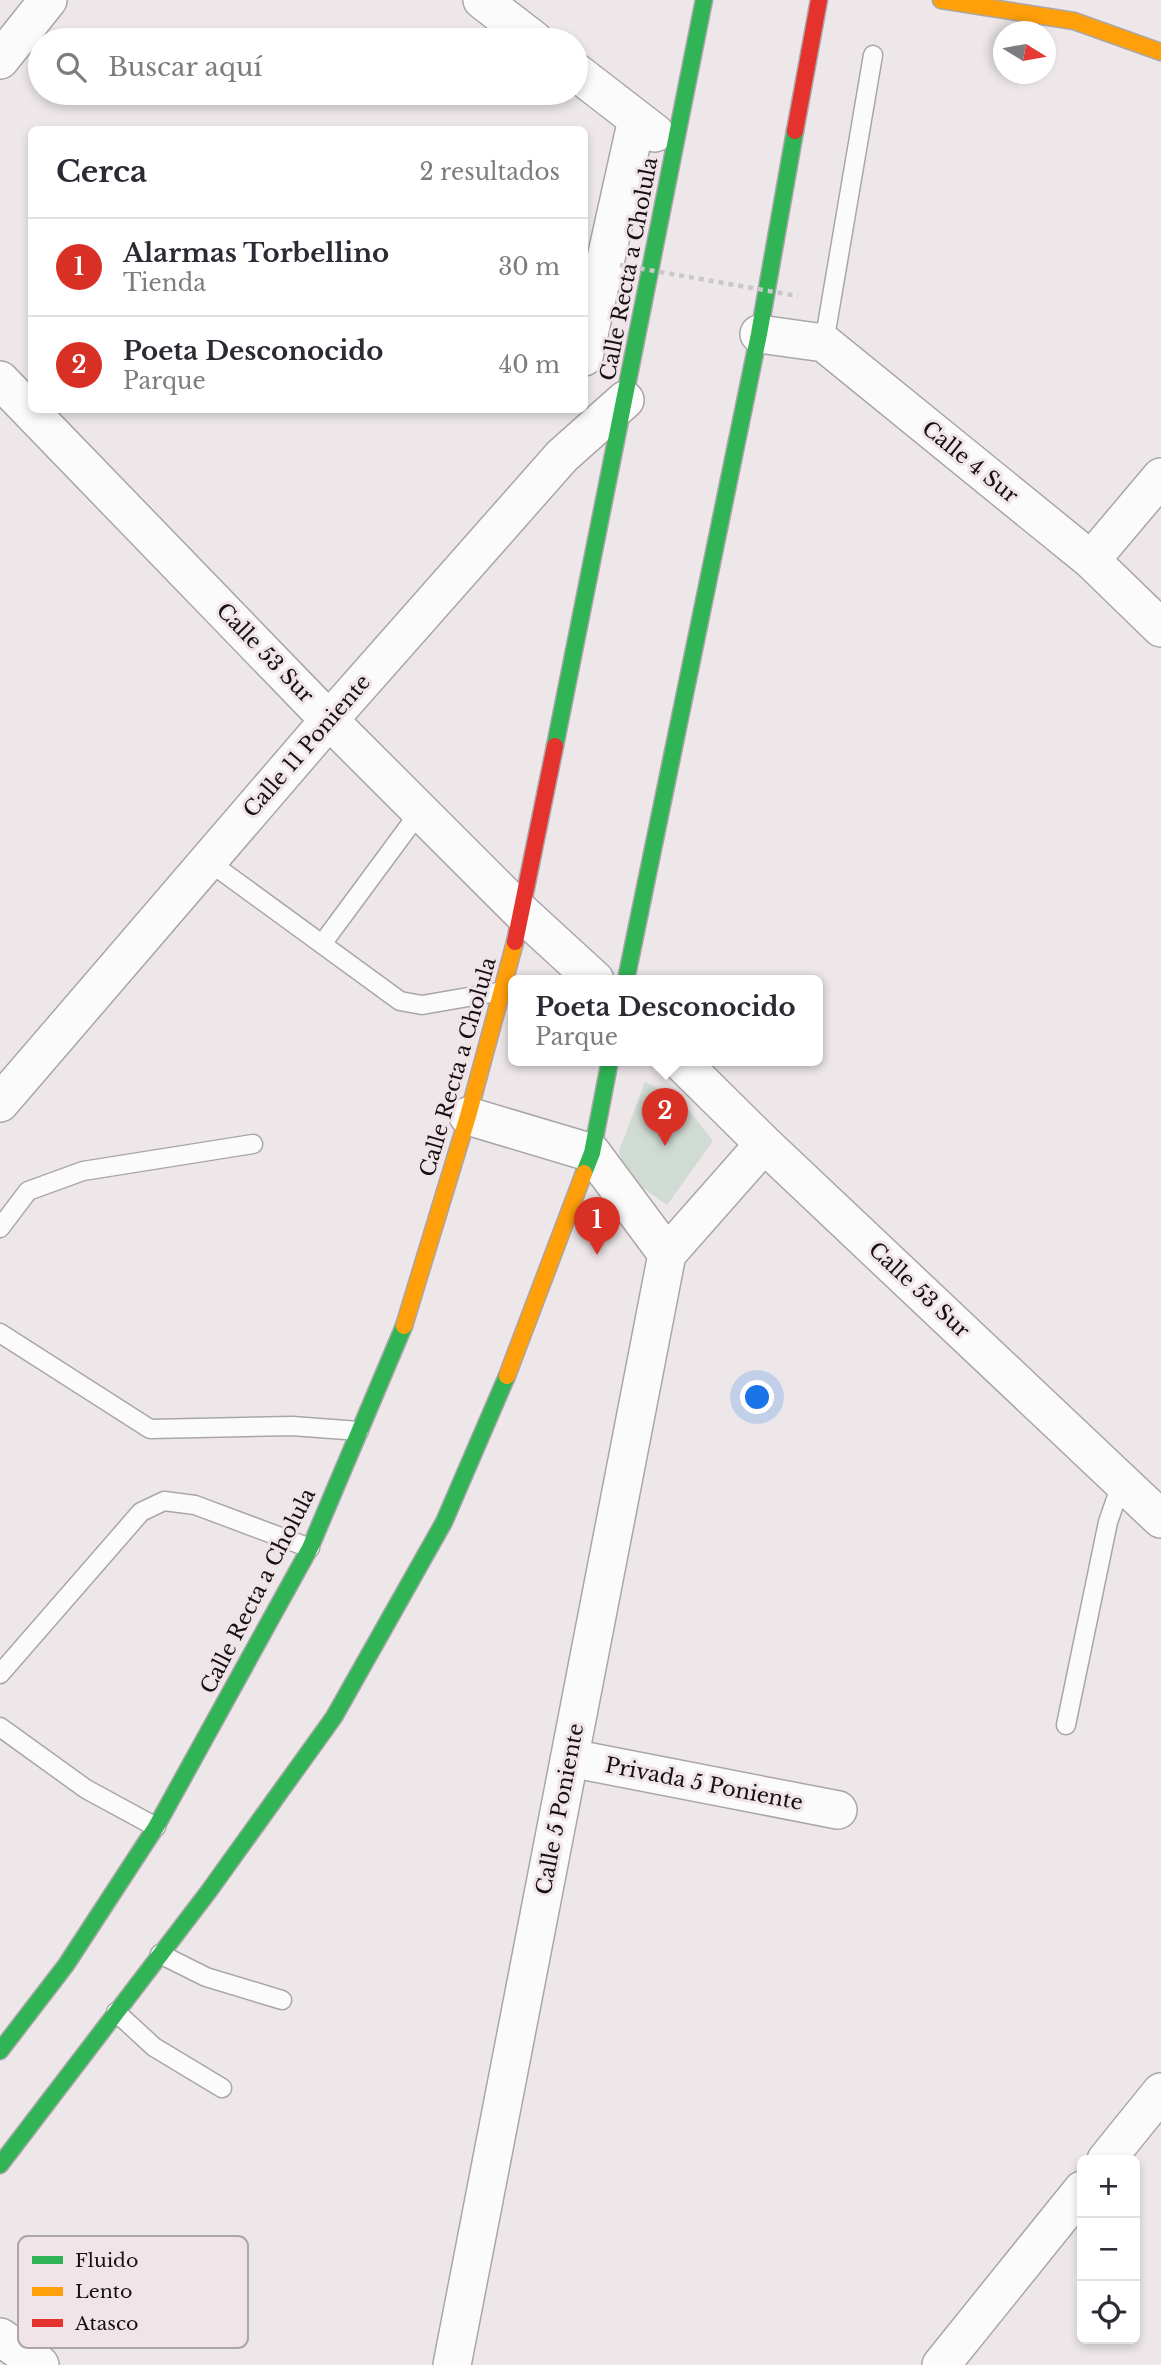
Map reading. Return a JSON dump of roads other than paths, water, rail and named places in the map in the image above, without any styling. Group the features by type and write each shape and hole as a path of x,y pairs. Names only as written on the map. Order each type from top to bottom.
{"main road":[{"name":"Calle Recta a Cholula","path":"0,2051 66,1965 156,1827 310,1548 406,1321 468,1116 522,913 704,0"},
{"path":"627,975 759,334 819,0"},
{"path":"941,0 1074,21 1161,51"},
{"path":"0,2165 209,1891 334,1717 443,1522 512,1366 592,1153 609,1066"}],"street":[{"path":"0,60 48,0"},
{"path":"482,0 518,28"},
{"path":"588,81 674,148"},
{"path":"588,338 637,119"},
{"path":"759,334 824,343"},
{"name":"Calle 4 Sur","path":"824,343 1091,560 1161,628"},
{"name":"Calle 53 Sur","path":"0,380 28,409"},
{"name":"Calle 11 Poniente","path":"0,1103 562,456 625,400"},
{"name":"Calle 53 Sur","path":"32,413 330,720 522,913 590,975"},
{"path":"562,456 572,413"},
{"path":"1091,560 1161,477"},
{"name":"Calle 53 Sur","path":"685,1066 1161,1519"},
{"path":"468,1116 592,1153 667,1254 764,1144"},
{"name":"Calle 5 Poniente","path":"453,2365 667,1254"},
{"name":"Privada 5 Poniente","path":"570,1758 838,1810"},
{"path":"1110,2155 1161,2092"},
{"path":"941,2365 1077,2196"},
{"path":"0,2337 40,2365"}],"lane":[{"path":"824,343 873,55"},
{"path":"322,944 421,810"},
{"path":"208,861 400,1001 422,1005 503,991"},
{"path":"0,1228 28,1191 83,1171 253,1144"},
{"path":"0,1333 150,1429 292,1426 359,1431"},
{"path":"1066,1724 1108,1522 1122,1482"},
{"path":"0,1674 141,1512 164,1501 195,1505 310,1548"},
{"path":"0,1727 86,1789 156,1827"},
{"path":"160,1954 206,1977 282,2000"},
{"path":"116,2012 154,2048 222,2088"}],"place":[{"name":"Poeta Desconocido","path":"665,1146"},
{"name":"Alarmas Torbellino","path":"597,1255"}]}
